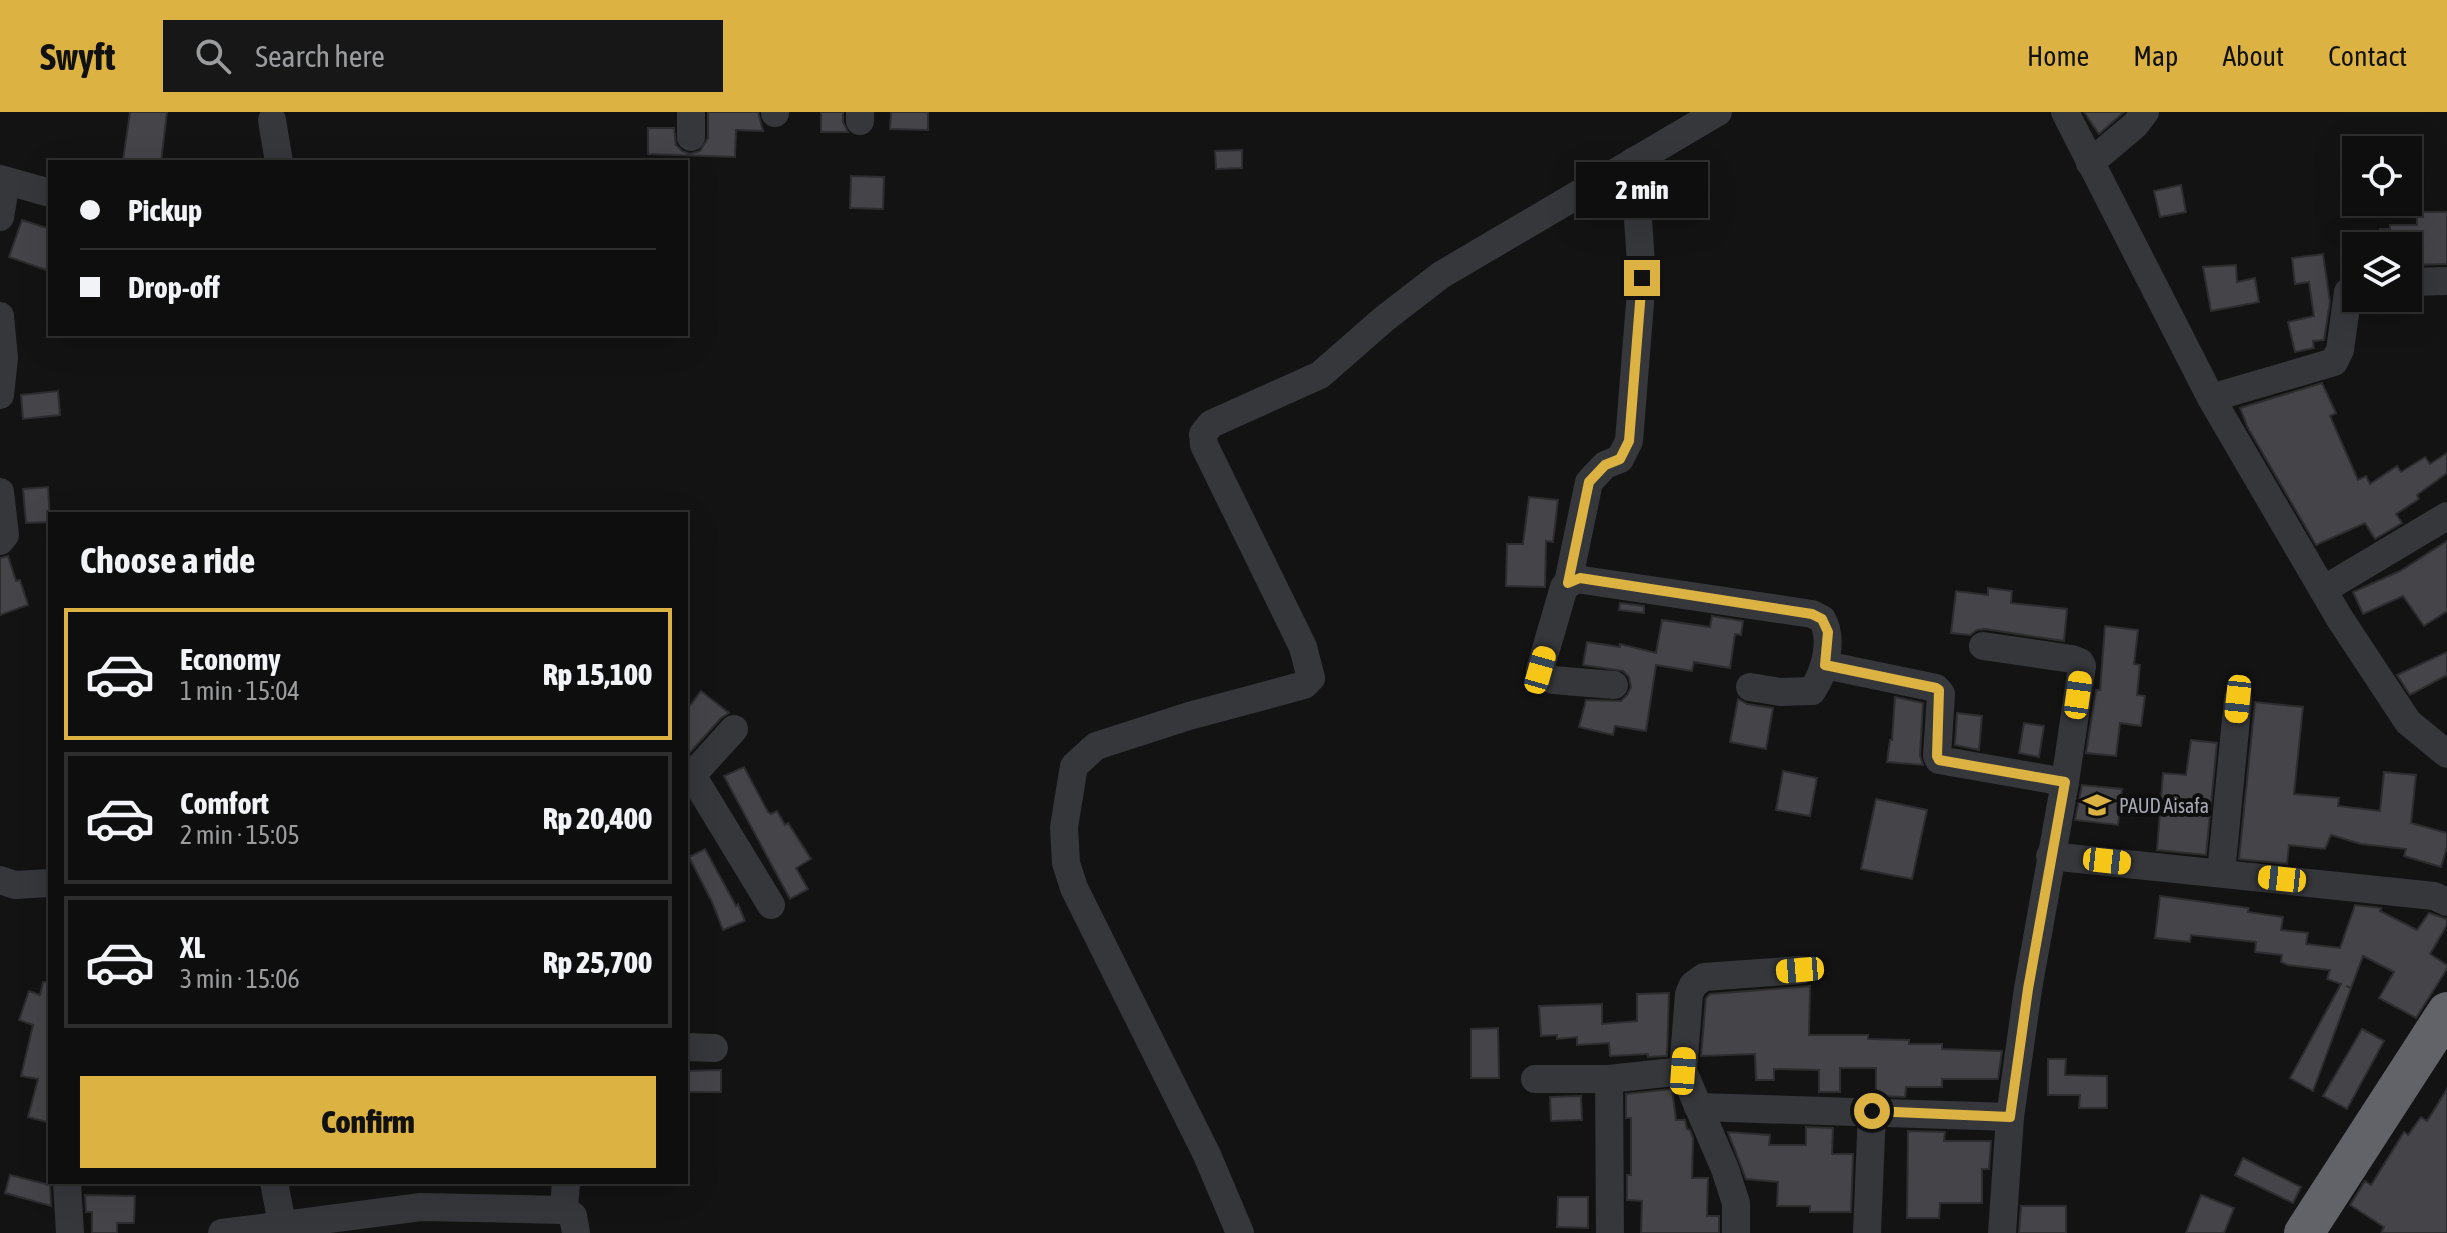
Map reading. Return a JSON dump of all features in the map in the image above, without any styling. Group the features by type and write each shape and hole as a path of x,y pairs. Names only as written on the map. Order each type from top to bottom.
{"highway":[{"path":"2304,1233 2447,1012"}],"street":[{"path":"1240,1233 1207,1155 1074,888 1066,863 1064,827 1074,766 1096,746 1189,716 1304,685 1311,678 1303,647 1204,445 1203,434 1206,428 1320,375 1441,275 1718,112"},
{"path":"2065,112 2211,398 2323,590 2408,722 2447,754"},
{"path":"2090,163 2135,125 2145,112"},
{"path":"272,120 279,160"},
{"path":"1614,685 1553,680 1540,670 1568,583 1589,482 1605,465 1620,459 1629,441 1642,278 1634,161"},
{"path":"0,217 3,181 48,192"},
{"path":"2422,282 2447,281"},
{"path":"2211,398 2334,362 2340,350 2345,312"},
{"path":"0,316 4,358 0,395"},
{"path":"0,492 5,535 0,541"},
{"path":"2323,590 2447,516"},
{"path":"1568,583 1580,578 1812,614 1822,619 1828,632 1825,665 1810,693 1750,687"},
{"path":"1983,646 2080,662 2065,782 2028,989 2010,1117 2002,1233"},
{"path":"1825,665 1936,688 1941,694 1939,760 2065,782"},
{"path":"2221,873 2238,699"},
{"path":"734,729 689,779 771,905"},
{"path":"2050,856 2434,896 2447,902"},
{"path":"0,880 15,885 48,883"},
{"path":"1736,1233 1736,1203 1725,1169 1683,1071 1687,1004 1693,985 1704,977 1800,970"},
{"path":"1535,1079 1609,1079 1683,1071"},
{"path":"1609,1079 1610,1233"},
{"path":"1698,1107 2010,1117"},
{"path":"1867,1233 1872,1111"},
{"path":"67,1184 70,1233"},
{"path":"274,1184 275,1228"},
{"path":"222,1233 421,1207 570,1222 566,1184"}],"building":[{"path":"130,112 167,112 161,160 123,160"},
{"path":"708,112 758,112 763,131 736,130 735,157 648,154 648,128 674,128 676,145 682,151 690,154 700,151 708,138"},
{"path":"821,112 843,112 843,122 848,132 821,132"},
{"path":"891,112 928,112 928,130 890,129"},
{"path":"2084,112 2124,112 2099,134"},
{"path":"1242,150 1242,168 1216,169 1215,151"},
{"path":"851,176 884,177 883,209 850,208"},
{"path":"2181,185 2186,212 2160,217 2154,191"},
{"path":"2422,212 2447,212 2447,264 2422,265 2422,232 2380,232 2380,229 2390,229 2390,225 2417,225 2417,216 2422,216"},
{"path":"22,220 48,228 46,270 9,257"},
{"path":"2323,254 2330,302 2324,340 2313,341 2314,348 2295,352 2288,322 2314,316 2309,282 2295,284 2292,258"},
{"path":"2236,265 2237,282 2255,278 2259,302 2211,311 2203,267"},
{"path":"2322,383 2336,413 2330,416 2358,480 2366,476 2370,484 2397,466 2401,472 2425,457 2430,464 2447,453 2447,473 2417,495 2419,499 2396,514 2402,523 2375,539 2365,523 2316,545 2248,428 2240,408"},
{"path":"58,391 60,415 23,419 21,395"},
{"path":"48,487 48,522 26,523 23,489"},
{"path":"1529,497 1558,500 1553,542 1546,541 1545,587 1506,586 1507,544 1523,544"},
{"path":"2447,541 2447,611 2424,626 2403,596 2363,614 2353,592 2400,571"},
{"path":"8,556 28,605 0,615 0,558"},
{"path":"1988,588 2012,591 2011,603 2067,609 2064,641 1985,629 1970,635 1951,633 1956,591 1988,595"},
{"path":"1620,603 1644,606 1644,613 1619,610"},
{"path":"1712,616 1743,621 1741,635 1735,634 1730,668 1694,662 1692,671 1656,665 1646,731 1615,726 1613,735 1579,727 1586,700 1621,701 1631,687 1629,677 1623,671 1583,665 1587,642 1620,647 1620,644 1656,653 1662,620 1710,627"},
{"path":"2105,626 2138,630 2134,664 2140,665 2137,695 2145,696 2141,726 2120,723 2116,756 2086,753 2096,690 2100,690"},
{"path":"2447,652 2447,675 2410,695 2397,675"},
{"path":"701,691 729,713 688,755 688,708"},
{"path":"1895,697 1923,703 1920,755 1923,765 1887,762"},
{"path":"1738,699 1747,704 1773,708 1766,749 1730,742"},
{"path":"2255,702 2303,707 2294,794 2339,798 2338,806 2380,811 2384,772 2416,775 2411,823 2447,833 2447,847 2441,867 2404,856 2406,849 2361,844 2331,835 2325,849 2289,845 2287,864 2239,859"},
{"path":"1957,713 1982,716 1979,750 1955,745"},
{"path":"2024,723 2044,726 2039,757 2019,753"},
{"path":"2191,740 2217,743 2206,855 2157,850 2163,773 2186,775"},
{"path":"744,767 768,812 777,811 785,825 788,823 811,859 796,868 808,889 790,899 724,776"},
{"path":"1783,771 1817,778 1810,816 1776,810"},
{"name":"PAUD Aisafa","path":"2082,785 2122,789 2118,825 2075,820"},
{"path":"1876,799 1927,810 1912,879 1861,869"},
{"path":"705,849 745,921 723,930 689,857"},
{"path":"2160,896 2249,908 2248,912 2283,917 2281,930 2308,933 2306,944 2340,948 2355,905 2381,908 2380,911 2417,930 2429,913 2447,919 2447,925 2430,954 2447,965 2447,969 2416,1018 2379,998 2394,972 2363,956 2313,1091 2290,1078 2341,984 2327,979 2330,970 2288,965 2281,962 2282,955 2255,952 2256,942 2191,935 2190,942 2155,938"},
{"path":"43,982 48,982 48,1122 28,1117 38,1079 21,1076 33,1025 19,1020 29,991 40,995"},
{"path":"1810,986 1809,1035 1868,1035 1868,1039 1909,1040 1909,1044 1942,1044 1942,1049 2002,1051 1998,1079 1942,1079 1942,1087 1906,1087 1905,1097 1879,1096 1876,1095 1876,1068 1840,1068 1840,1092 1819,1092 1819,1070 1774,1069 1774,1080 1756,1080 1755,1054 1701,1056 1706,998 1710,994"},
{"path":"1669,993 1667,1056 1610,1056 1609,1043 1577,1045 1577,1037 1557,1039 1557,1035 1541,1036 1539,1006 1602,1004 1602,1024 1637,1021 1637,994"},
{"path":"1498,1028 1499,1078 1471,1078 1471,1029"},
{"path":"2362,1029 2384,1041 2347,1109 2323,1096"},
{"path":"2048,1059 2066,1059 2065,1075 2107,1076 2107,1108 2079,1108 2080,1095 2048,1095"},
{"path":"721,1070 721,1092 688,1092 688,1071"},
{"path":"1672,1089 1676,1120 1685,1120 1693,1138 1692,1178 1708,1178 1707,1216 1719,1216 1719,1233 1641,1233 1642,1201 1627,1200 1627,1175 1631,1175 1631,1118 1626,1118 1626,1094"},
{"path":"2447,1089 2447,1233 2381,1233 2384,1227 2350,1205 2365,1181 2371,1185 2404,1132 2408,1135 2421,1117 2427,1121"},
{"path":"1581,1096 1582,1120 1551,1121 1550,1097"},
{"path":"1806,1127 1833,1128 1832,1154 1853,1154 1851,1212 1810,1212 1810,1206 1777,1206 1778,1182 1746,1179 1728,1132 1770,1135 1769,1145 1806,1145"},
{"path":"1908,1131 1945,1132 1944,1141 1991,1141 1989,1169 1982,1169 1982,1203 1940,1203 1939,1218 1907,1218"},
{"path":"2243,1158 2301,1187 2293,1203 2235,1175"},
{"path":"10,1175 50,1185 51,1206 5,1193"},
{"path":"85,1195 135,1196 134,1223 117,1223 117,1233 92,1233 92,1212 86,1212"},
{"path":"2201,1195 2234,1208 2224,1233 2186,1233"},
{"path":"1558,1197 1588,1197 1588,1228 1557,1227"},
{"path":"2021,1206 2066,1206 2066,1233 2019,1233"}],"place":[{"name":"PAUD Aisafa","path":"2097,805"}],"route":[{"path":"1642,278 1629,441 1620,459 1605,465 1589,482 1568,583 1580,578 1812,614 1822,619 1828,632 1825,665 1939,690 1939,760 2065,782 2028,989 2010,1117 1872,1111"}]}
